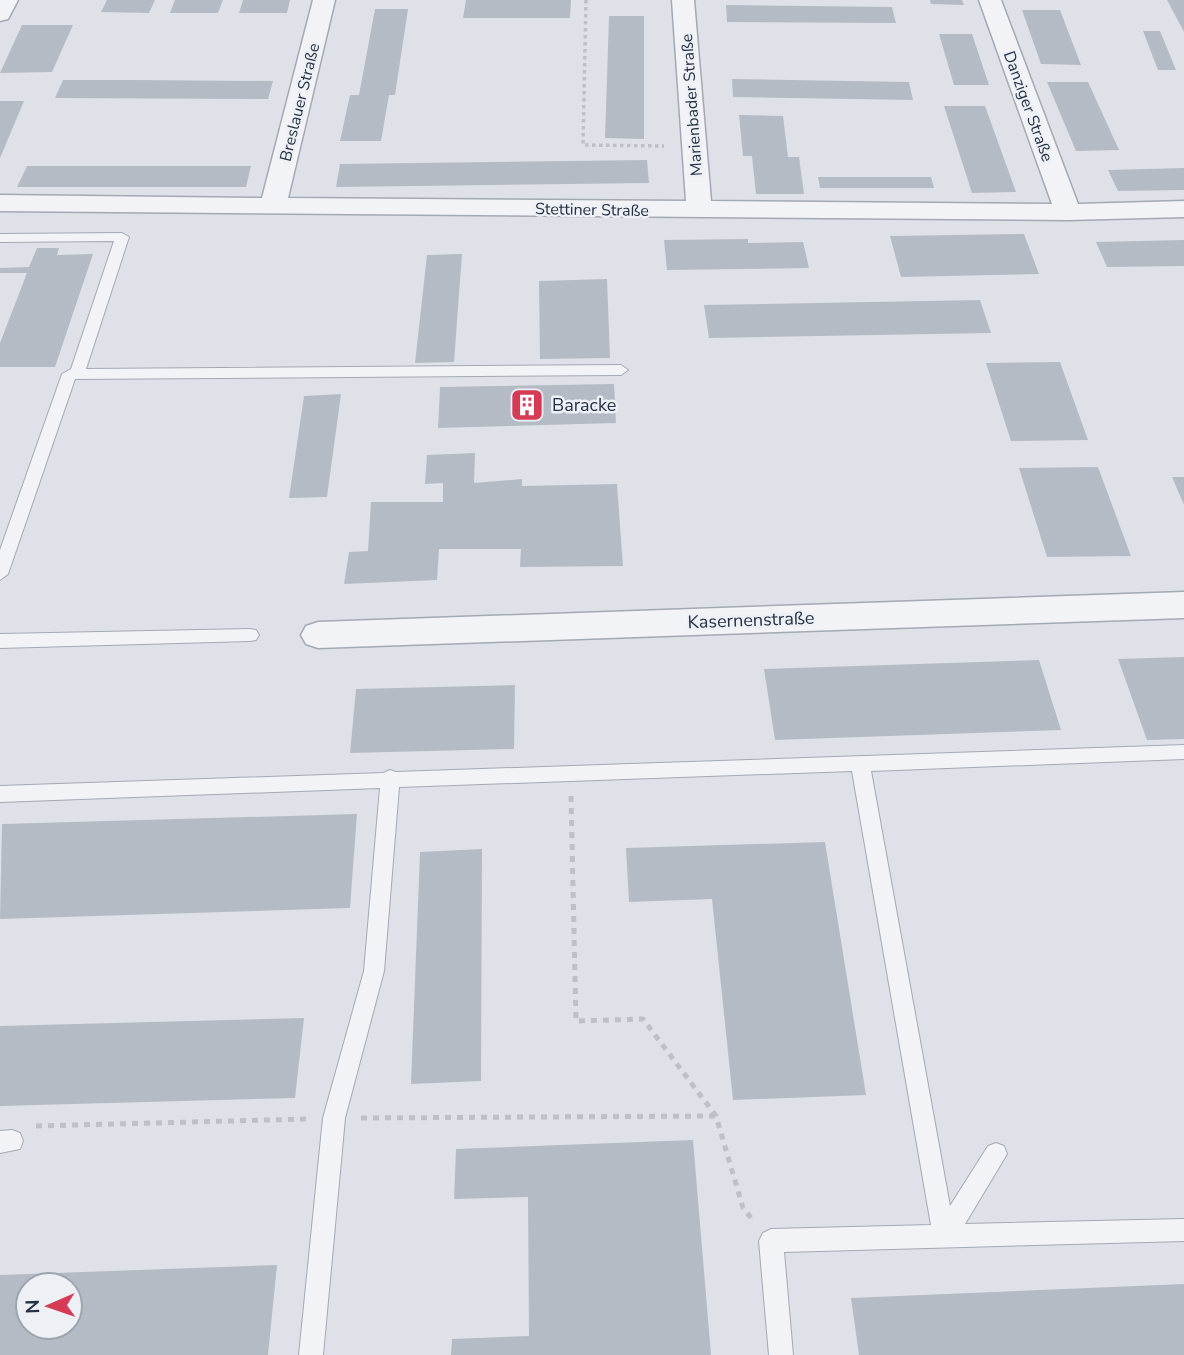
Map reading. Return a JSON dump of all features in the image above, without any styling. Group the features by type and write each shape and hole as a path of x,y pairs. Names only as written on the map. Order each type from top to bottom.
{"street":[{"path":"0,14 7,0"},
{"name":"Breslauer Straße","path":"273,205 324,0"},
{"name":"Marienbader Straße","path":"683,0 699,210"},
{"name":"Danziger Straße","path":"990,0 1068,212"},
{"name":"Stettiner Straße","path":"0,203 1068,212 1184,209"},
{"name":"Kasernenstraße","path":"318,635 1184,605"}],"lane":[{"path":"0,238 122,237 77,374"},
{"path":"0,574 69,374 621,370"},
{"path":"0,641 250,635"},
{"path":"0,794 390,778 1184,752"},
{"path":"860,762 944,1236"},
{"path":"311,1355 334,1118 374,971 390,778"},
{"path":"944,1236 996,1154"},
{"path":"781,1355 771,1241 1184,1230"}],"path":[{"path":"586,0 583,145 695,146"},
{"path":"570,773 576,1021 643,1019 716,1116 743,1208 771,1241"},
{"path":"6,1142 34,1126 334,1118 716,1116"}],"building":[{"path":"107,0 155,0 149,13 101,12"},
{"path":"175,0 223,0 218,13 170,13"},
{"path":"243,0 290,0 287,13 239,13"},
{"path":"466,0 571,0 570,18 463,18"},
{"path":"930,0 962,0 964,5 931,4"},
{"path":"1167,0 1184,0 1184,32"},
{"path":"726,5 892,7 896,23 727,22"},
{"path":"375,9 408,9 395,95 389,95 381,141 340,141 350,95 359,95"},
{"path":"1022,10 1060,10 1081,65 1041,64"},
{"path":"609,16 644,16 644,139 605,138"},
{"path":"22,25 73,25 52,72 0,73"},
{"path":"1143,31 1160,31 1176,70 1158,70"},
{"path":"939,34 972,34 989,85 954,85"},
{"path":"732,79 909,82 913,100 733,97"},
{"path":"63,80 273,81 268,99 55,98"},
{"path":"1047,82 1088,82 1119,150 1076,151"},
{"path":"0,101 24,101 0,158"},
{"path":"944,106 985,106 1016,192 972,193"},
{"path":"739,115 783,116 788,157 799,157 804,194 756,194 752,156 743,156"},
{"path":"647,160 649,183 336,187 340,164"},
{"path":"27,166 251,166 246,187 17,187"},
{"path":"1184,168 1184,190 1118,191 1108,170"},
{"path":"818,177 931,177 934,188 820,188"},
{"path":"1024,234 1039,274 901,277 890,236"},
{"path":"748,239 748,243 803,242 809,268 667,270 664,240"},
{"path":"1184,240 1184,266 1107,267 1096,242"},
{"path":"37,248 59,248 57,255 93,254 55,367 0,367 0,343 27,273 0,273 0,268 29,267"},
{"path":"462,254 454,362 415,363 427,255"},
{"path":"607,279 610,358 540,359 539,281"},
{"path":"980,300 991,333 709,338 704,305"},
{"path":"1060,362 1088,440 1011,441 986,363"},
{"name":"Baracke","path":"614,384 616,423 438,428 440,387"},
{"path":"341,394 327,497 289,498 304,396"},
{"path":"475,453 474,483 522,479 522,486 617,484 623,566 520,567 521,549 439,549 437,580 344,584 349,552 368,551 371,502 443,502 443,483 425,484 427,455"},
{"path":"1098,467 1131,556 1047,557 1019,468"},
{"path":"1172,477 1184,477 1184,505"},
{"path":"1184,657 1184,739 1147,740 1118,659"},
{"path":"1039,660 1061,730 775,740 764,669"},
{"path":"515,685 514,749 350,753 356,689"},
{"path":"357,814 350,908 0,919 2,824"},
{"path":"825,842 866,1095 733,1100 712,899 629,902 626,848"},
{"path":"482,849 481,1081 411,1084 420,852"},
{"path":"304,1018 295,1098 0,1106 0,1026"},
{"path":"693,1140 711,1355 451,1355 452,1339 529,1336 528,1197 454,1199 456,1149"},
{"path":"277,1265 268,1355 0,1355 0,1275 14,1274 14,1341 84,1341 84,1272"},
{"path":"1184,1284 1184,1355 859,1355 851,1298"}],"place":[{"name":"Baracke","path":"527,405"}]}
